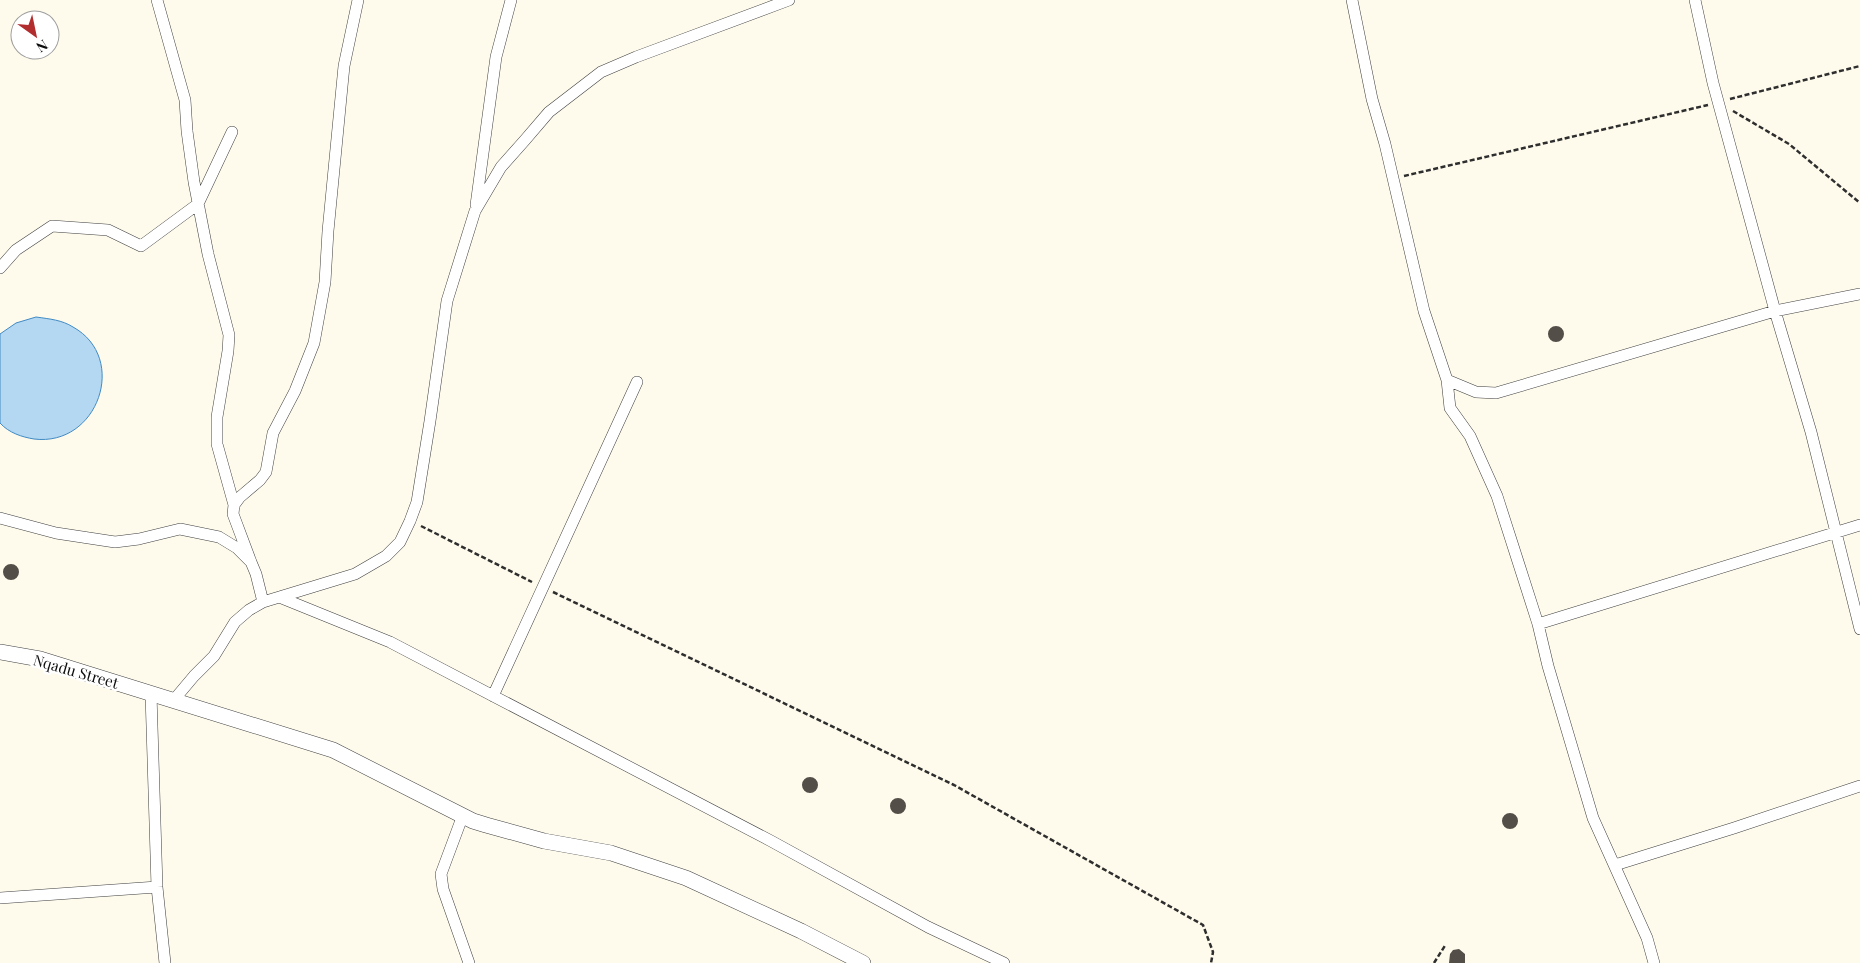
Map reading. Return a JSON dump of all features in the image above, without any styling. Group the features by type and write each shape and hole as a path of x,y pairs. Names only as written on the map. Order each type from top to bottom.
{"street":[{"path":"157,0 185,100 187,131 198,204 208,254 229,335 217,417 217,444 234,505 233,514 256,574 263,602"},
{"path":"234,505 266,472 273,433 296,390 314,343 325,282 344,66 358,0"},
{"path":"174,701 194,676 214,656 235,622 248,610 263,602 355,574 386,556 400,542 416,502 448,302 475,211 496,57 511,0"},
{"path":"475,211 501,167 549,112 601,72 789,0"},
{"path":"1352,0 1372,99 1386,144 1424,311 1447,380 1450,408 1470,436 1497,496 1538,624 1548,666 1593,818 1647,938 1654,963"},
{"path":"1695,0 1719,102 1775,311 1811,432 1860,630"},
{"path":"0,268 16,250 52,226 108,230 141,246 198,204 232,132"},
{"path":"1447,380 1476,392 1496,393 1775,311 1860,294"},
{"path":"493,696 637,382"},
{"path":"0,518 56,534 115,542 139,539 180,529 190,530 228,541 250,562"},
{"path":"1538,624 1860,525"},
{"path":"279,597 390,642 771,841 928,927 1004,963"},
{"name":"Nqadu Street","path":"0,652 40,659 334,750 486,825 516,834 611,853 686,878 801,931 863,963"},
{"path":"151,694 157,887 165,963"},
{"path":"1615,865 1860,786"},
{"path":"463,815 441,874 443,889 469,963"},
{"path":"0,898 157,887"}],"path":[{"path":"1393,179 1719,102 1860,66"},
{"path":"1719,102 1789,144 1860,202"},
{"path":"410,521 954,785 1203,925 1213,952 1211,963"},
{"path":"1434,963 1446,944"}],"water":[{"path":"36,317 60,321 73,327 90,341 100,359 102,378 99,398 89,415 75,429 56,438 34,439 25,437 12,432 0,423 0,334 16,323"}],"building":[{"path":"1553,326 1559,326 1564,331 1562,340 1553,342 1548,337 1548,331"},
{"path":"8,564 14,564 19,569 17,578 8,580 3,575 3,569"},
{"path":"807,777 813,777 818,782 816,791 807,793 802,788 802,782"},
{"path":"895,798 901,798 906,803 904,812 895,814 890,809 890,803"},
{"path":"1507,813 1513,813 1518,818 1516,827 1507,829 1502,824 1502,818"},
{"path":"1459,949 1465,954 1465,963 1449,963 1450,954 1453,950"}]}
